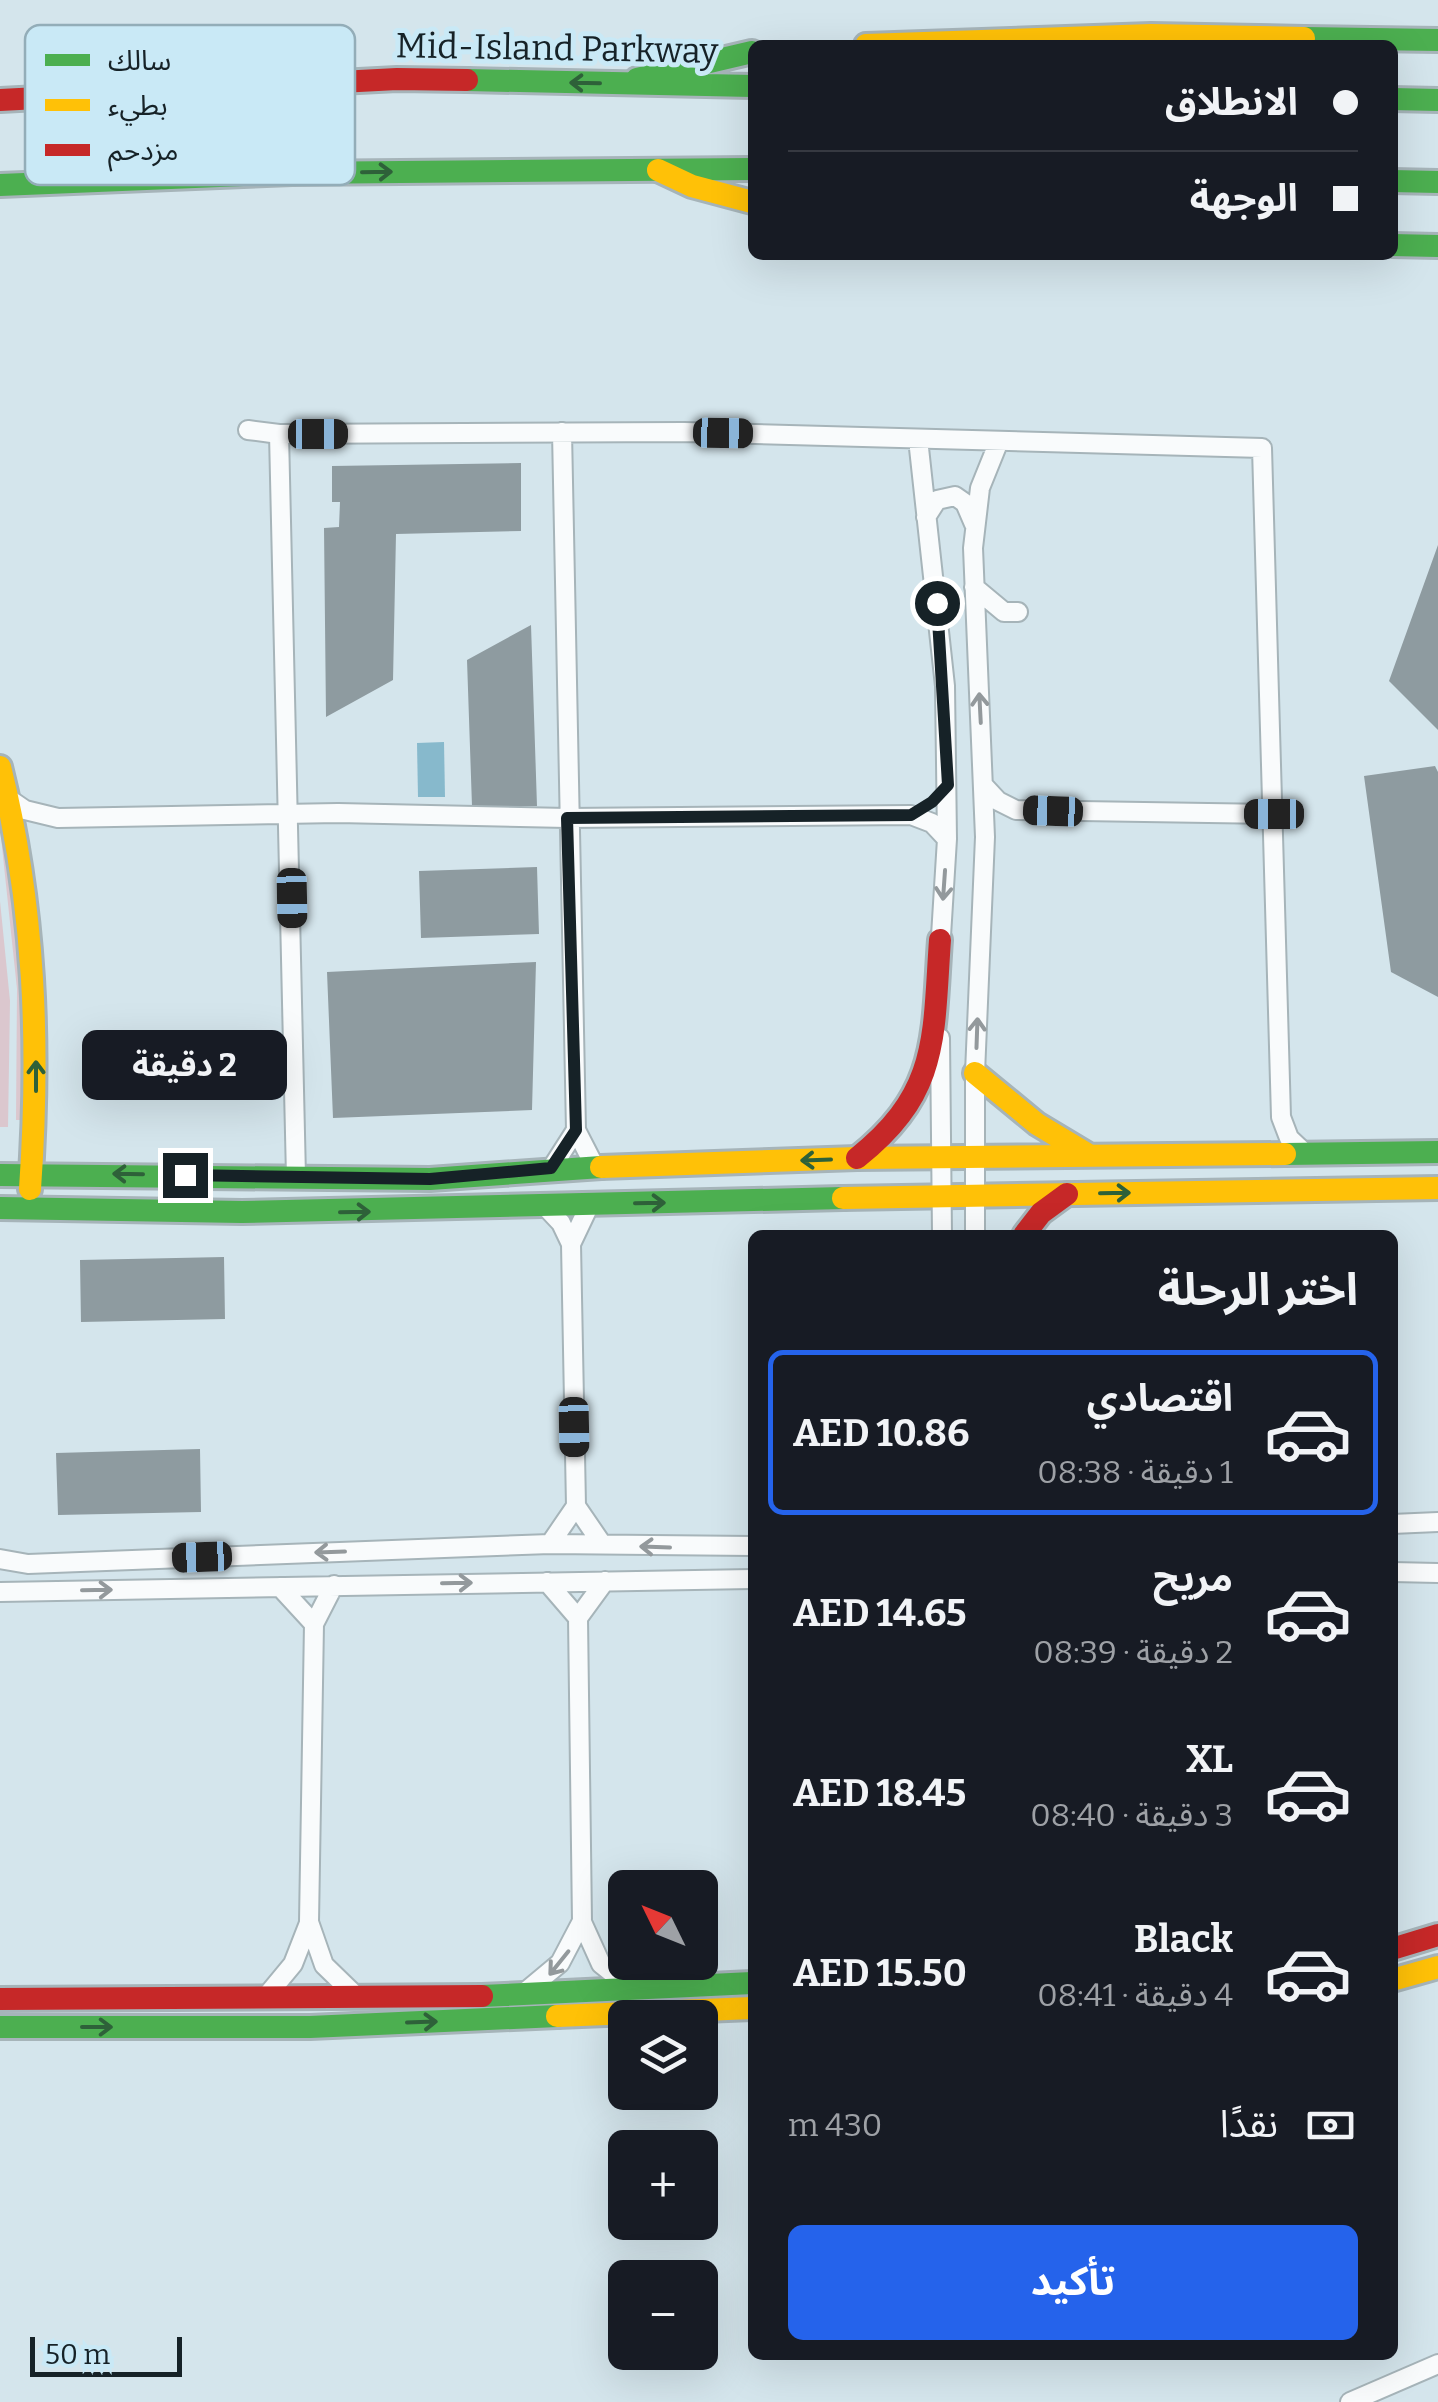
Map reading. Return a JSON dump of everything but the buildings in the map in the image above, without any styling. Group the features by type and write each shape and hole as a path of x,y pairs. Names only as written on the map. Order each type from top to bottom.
{"main road":[{"path":"1005,40 1117,36 1438,40"},
{"path":"623,84 696,62 748,53"},
{"name":"Mid-Island Parkway","path":"355,81 748,86"},
{"name":"Mid-Island Parkway","path":"0,100 25,99"},
{"path":"1398,99 1438,100"},
{"path":"652,167 692,186 748,201"},
{"path":"355,173 748,169"},
{"path":"1398,182 1438,182"},
{"path":"0,185 25,184"},
{"path":"1398,246 1438,246"},
{"path":"0,767 9,799 30,938 36,1130 28,1209"},
{"path":"858,1158 894,1130 920,1093 928,1071 940,940"},
{"path":"976,1072 1037,1124 1091,1156"},
{"path":"0,1175 430,1179 551,1168 858,1158 1438,1152"},
{"path":"116,1213 149,1199 277,1198 291,1191 296,1177"},
{"path":"297,1212 320,1193 392,1188 430,1179"},
{"path":"0,1208 116,1213 297,1212 1438,1188"},
{"path":"1028,1230 1066,1194"},
{"path":"1398,1947 1438,1936"},
{"path":"1398,1978 1438,1967"},
{"path":"0,1999 264,1999 637,1991 748,1983"},
{"path":"5,2031 310,2027 748,2008"}],"street":[{"path":"248,430 279,434 562,432 1262,448 1281,1117 1289,1138 1305,1153"},
{"path":"562,432 576,1130 594,1168"},
{"path":"279,434 296,1177"},
{"path":"918,439 940,630 948,785 940,940 942,1230"},
{"path":"976,1230 976,1072 985,837 974,524 987,463 1000,441"},
{"path":"926,518 937,500 948,496 965,503 974,524"},
{"path":"974,588 1011,612 976,639"},
{"path":"911,815 932,802 948,785"},
{"path":"984,786 998,801 1016,810 1274,814"},
{"path":"9,799 40,815 58,818 290,814 567,818 911,815 932,823 948,839"},
{"path":"985,837 1016,810"},
{"path":"17,849 38,824 58,818"},
{"path":"1256,1155 1272,1139 1281,1117"},
{"path":"551,1168 576,1130"},
{"path":"571,1244 590,1204"},
{"path":"544,1205 561,1223 571,1244 576,1506 602,1544"},
{"path":"550,1544 576,1506"},
{"path":"1398,1524 1438,1522"},
{"path":"0,1559 28,1564 550,1544 748,1546"},
{"path":"1398,1572 1437,1572"},
{"path":"0,1592 748,1579"},
{"path":"605,1581 578,1618 582,1922 601,1964 637,1991"},
{"path":"547,1582 578,1618"},
{"path":"280,1586 314,1624"},
{"path":"334,1586 314,1624 309,1922 324,1965 357,1997"},
{"path":"264,1999 292,1964 309,1922"},
{"path":"524,1993 560,1964 582,1922"},
{"path":"1350,2402 1438,2364"}],"shaded area":[{"path":"0,828 19,973 22,1120 16,1120 17,989"},
{"path":"0,901 10,1001 8,1127 0,1127"}],"water":[{"path":"444,742 445,797 418,797 417,743"}],"traffic: fast":[{"path":"1304,38 1438,40"},
{"path":"637,79 748,53"},
{"path":"467,80 748,86"},
{"path":"1398,99 1438,100"},
{"path":"355,172 748,169"},
{"path":"1398,181 1438,182"},
{"path":"0,185 25,184"},
{"path":"1398,245 1438,246"},
{"path":"1285,1154 1438,1152"},
{"path":"0,1175 430,1179 601,1167"},
{"path":"0,1208 242,1212 843,1198"},
{"path":"482,1996 748,1983"},
{"path":"0,2027 310,2027 557,2016"}],"traffic: slow":[{"path":"1008,40 1151,35 1304,38"},
{"path":"658,170 692,186 748,201"},
{"path":"0,767 21,872 32,977 30,1189"},
{"path":"975,1073 1037,1124 1087,1154"},
{"path":"601,1167 857,1158 1285,1154"},
{"path":"843,1198 1438,1188"},
{"path":"1398,1978 1438,1967"},
{"path":"557,2016 748,2008"}],"traffic: jam":[{"path":"355,81 467,80"},
{"path":"0,100 25,99"},
{"path":"857,1158 884,1134 918,1086 933,1034 940,940"},
{"path":"1028,1230 1041,1213 1067,1194"},
{"path":"1398,1947 1438,1935"},
{"path":"0,1999 482,1996"}],"route":[{"path":"185,1175 430,1179 551,1168 576,1130 567,818 911,815 922,810 948,785 937,603"}]}
